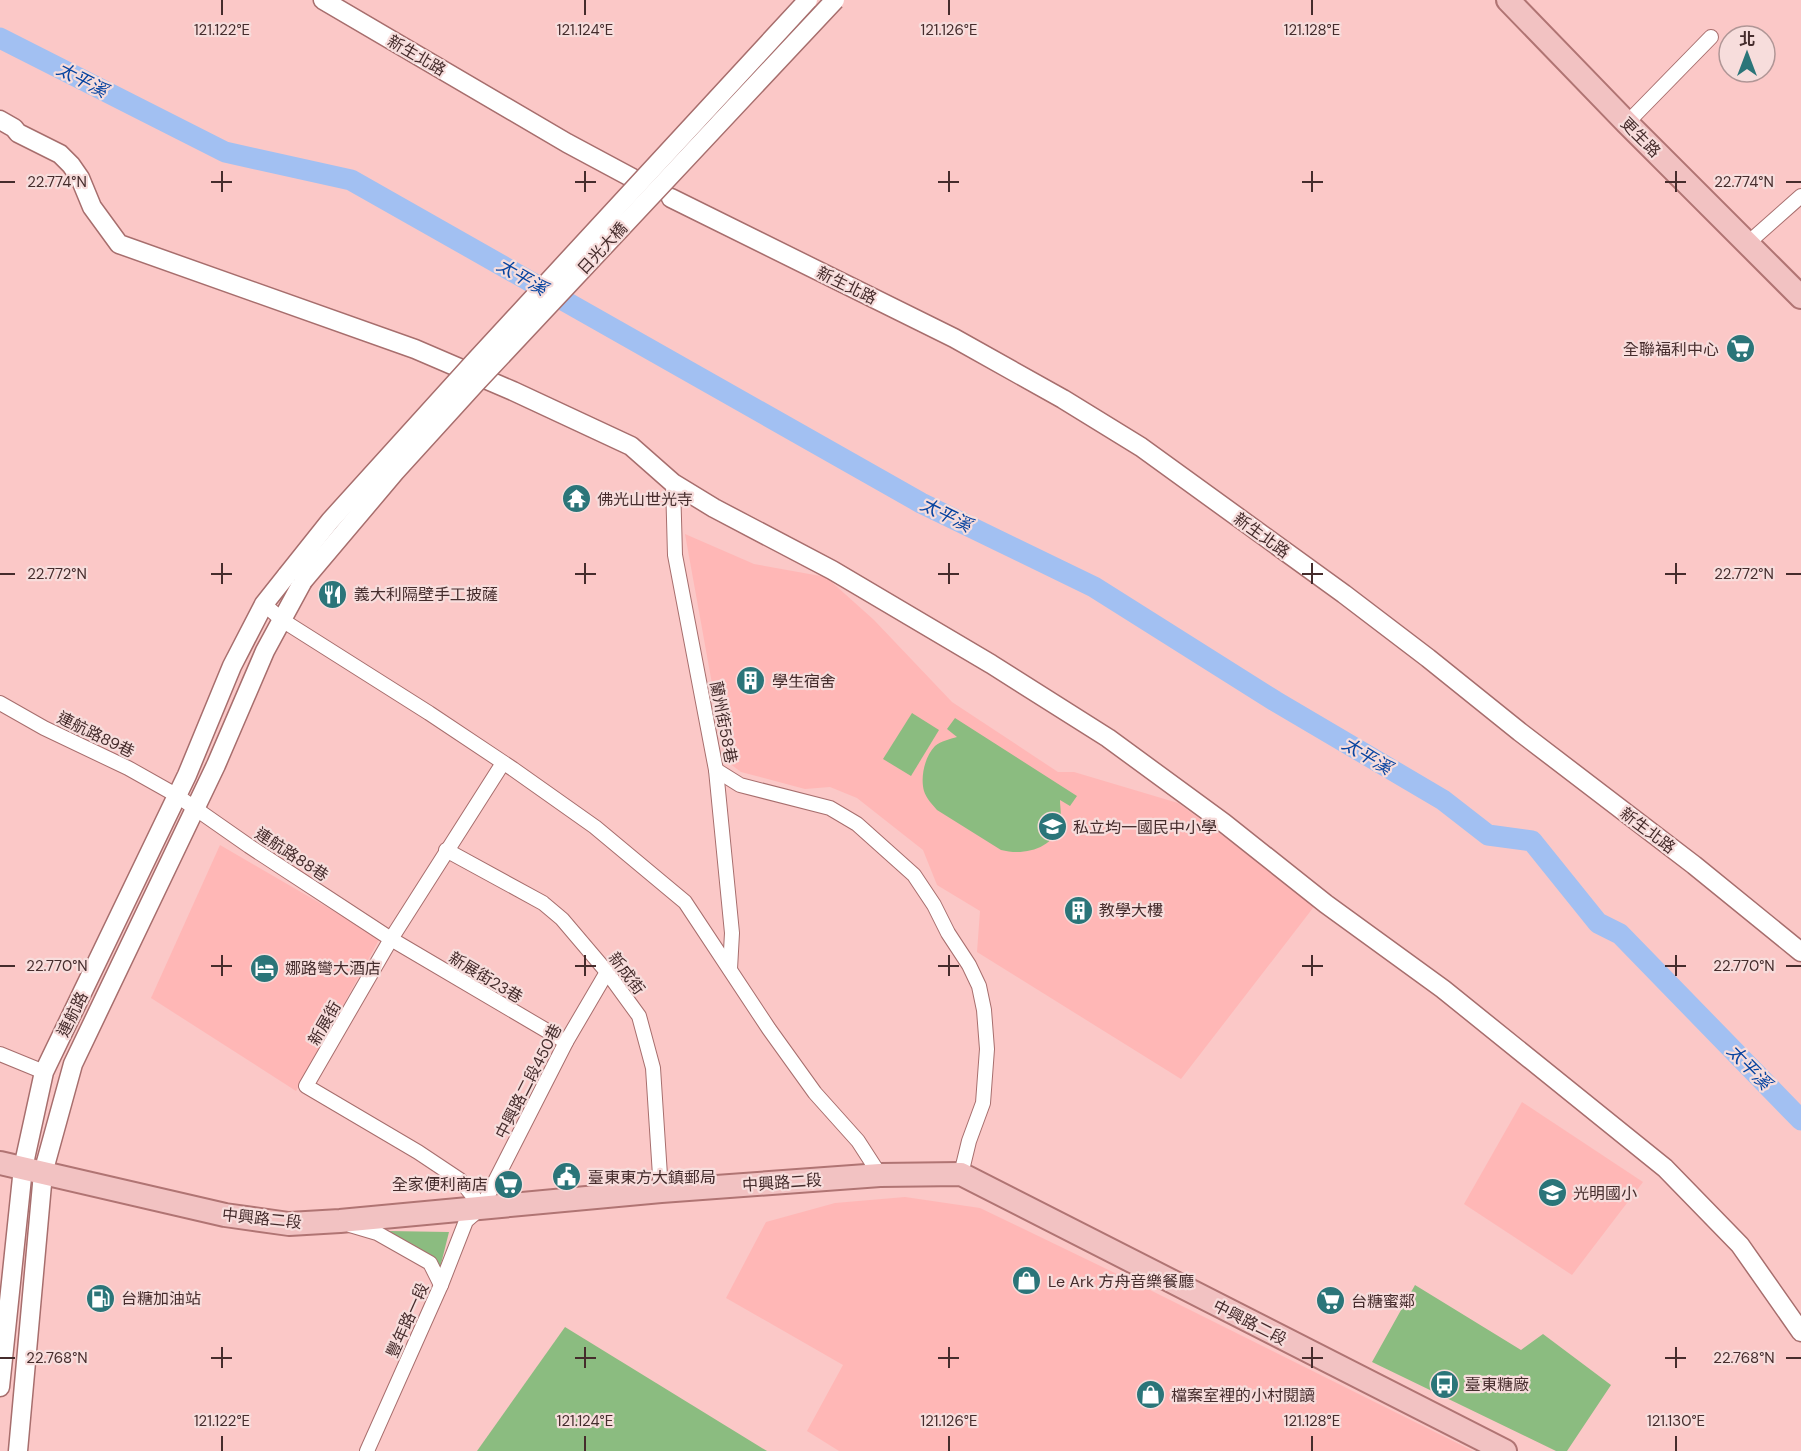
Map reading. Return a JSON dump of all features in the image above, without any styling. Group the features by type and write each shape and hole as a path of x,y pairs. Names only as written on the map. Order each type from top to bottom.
{"main road":[{"name":"更生路","path":"1513,2 1627,123 1801,297"},
{"name":"中興路二段","path":"0,1163 225,1215 289,1224 661,1191 880,1175 961,1174 1505,1451"}],"street":[{"name":"新生北路","path":"323,0 567,143 636,180"},
{"name":"日光大橋","path":"295,578 330,521 808,0"},
{"name":"日光大橋","path":"295,578 835,0"},
{"path":"1627,123 1711,37"},
{"path":"0,120 18,133 60,154 71,165 80,178 92,207 118,244 415,350 513,391 631,446 673,483 714,508 832,570 991,664 1108,738 1224,823 1326,904 1443,989 1665,1168 1740,1245 1801,1332"},
{"path":"1748,243 1801,196"},
{"name":"新生北路","path":"671,198 954,338 1063,399 1141,447 1418,651 1694,865 1801,952"},
{"name":"蘭州街58巷","path":"673,483 675,555 716,770 732,933 730,969"},
{"name":"連航路","path":"0,1387 33,1170 44,1072 177,795 232,666 264,604 295,578"},
{"name":"連航路","path":"18,1451 33,1170 73,1064 216,765 265,651 282,620 295,578"},
{"path":"264,604 282,620 429,713 600,831 685,902 769,1029 816,1093 858,1141 880,1175"},
{"name":"連航路89巷","path":"0,703 44,728 128,768 177,795"},
{"name":"新展街","path":"482,1207 460,1180 418,1152 306,1086 391,939 503,763"},
{"path":"716,770 740,784 830,808 857,824 914,875 934,904 948,933 969,965 978,986 984,1010 987,1049 983,1103 969,1141 961,1174"},
{"name":"連航路88巷","path":"177,795 391,939"},
{"name":"新成街","path":"446,850 543,903 575,933 639,1016 653,1068 661,1191"},
{"name":"新展街23巷","path":"391,939 566,1041"},
{"path":"104,949 123,960"},
{"name":"中興路二段450巷","path":"482,1207 566,1041 607,972"},
{"path":"0,1054 44,1072"},
{"name":"豐年路一段","path":"367,1451 441,1285 466,1221 482,1207"},
{"path":"339,1221 377,1233 411,1251 430,1263 441,1285"}],"shaded area":[{"name":"私立均一國民中小學","path":"685,534 754,564 826,577 874,620 952,702 1058,772 1074,772 1178,803 1316,904 1181,1079 977,952 980,911 937,885 923,850 857,798 830,787 805,789 741,772 729,763 721,746 718,717"},
{"name":"娜路彎大酒店","path":"220,845 380,938 296,1091 151,998"},
{"name":"光明國小","path":"1522,1102 1643,1182 1572,1275 1464,1204"},
{"path":"905,1197 980,1208 1473,1451 839,1451 807,1431 843,1365 726,1298 766,1222 835,1203"}],"green space":[{"path":"912,713 939,730 911,776 883,759"},
{"path":"955,718 1077,796 1070,806 1060,800 1060,824 1056,833 1044,845 1028,851 1001,850 937,810 928,799 924,791 923,779 926,761 935,746 957,737 947,729"},
{"path":"388,1231 449,1232 440,1268 436,1261"},
{"path":"1415,1285 1521,1350 1543,1334 1611,1385 1567,1451 1556,1451 1372,1362"},
{"path":"565,1327 767,1451 477,1451"}],"waterway":[{"name":"太平溪","path":"0,38 225,152 351,180 921,503 1094,587 1275,701 1443,800 1488,835 1532,841 1598,923 1620,934 1801,1120"}],"place":[{"name":"全聯福利中心","path":"1740,349"},
{"name":"佛光山世光寺","path":"576,499"},
{"name":"義大利隔壁手工披薩","path":"333,594"},
{"name":"學生宿舍","path":"751,681"},
{"name":"私立均一國民中小學","path":"1052,827"},
{"name":"教學大樓","path":"1078,910"},
{"name":"娜路彎大酒店","path":"264,968"},
{"name":"臺東東方大鎮郵局","path":"567,1177"},
{"name":"全家便利商店","path":"509,1184"},
{"name":"光明國小","path":"1552,1193"},
{"name":"Le Ark 方舟音樂餐廳","path":"1027,1281"},
{"name":"台糖加油站","path":"100,1298"},
{"name":"台糖蜜鄰","path":"1330,1301"},
{"name":"臺東糖廠","path":"1444,1384"},
{"name":"檔案室裡的小村閱讀","path":"1150,1395"}]}
